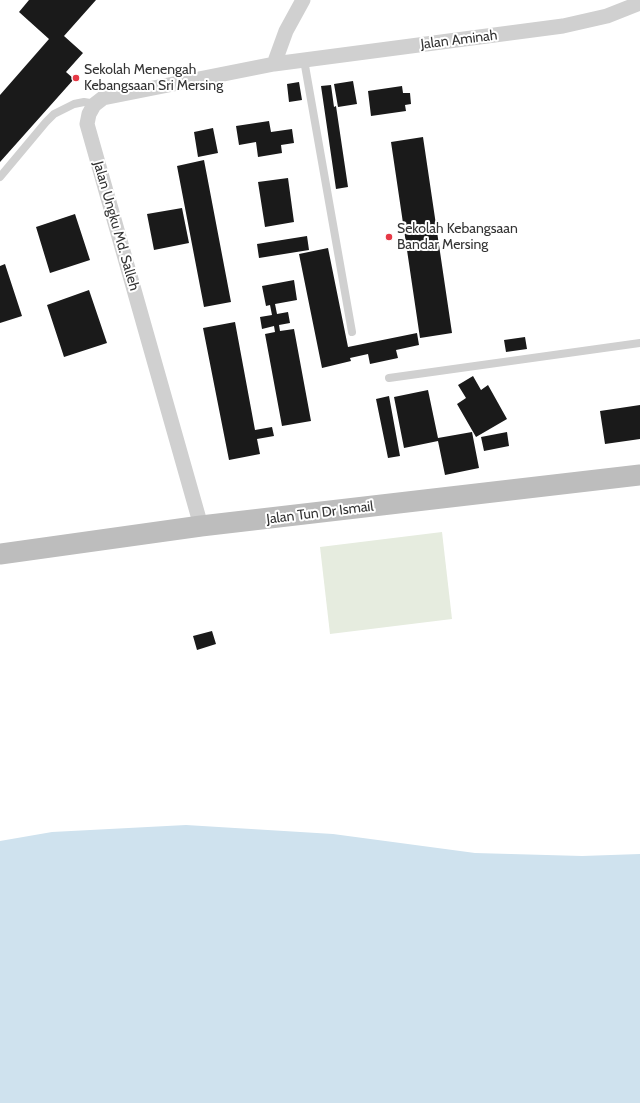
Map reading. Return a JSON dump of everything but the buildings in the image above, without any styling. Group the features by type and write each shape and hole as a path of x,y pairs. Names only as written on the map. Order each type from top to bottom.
{"street":[{"path":"94,105 103,98 274,64 286,31 303,0"},
{"name":"Jalan Aminah","path":"274,64 563,26 607,16 640,3"},
{"name":"Jalan Ungku Md. Salleh","path":"94,105 89,114 87,124 201,526"},
{"name":"Jalan Tun Dr Ismail","path":"0,554 201,526 640,475"}],"lane":[{"path":"304,60 352,332"},
{"path":"0,177 54,114 74,104 90,102 94,105"},
{"path":"389,378 640,343"}],"shaded area":[{"path":"442,532 452,619 330,634 320,547"}],"water":[{"path":"186,825 333,834 475,853 582,856 640,854 640,1103 0,1103 0,841 52,832"}],"place":[{"name":"Sekolah Menengah Kebangsaan Sri Mersing","path":"76,78"},
{"name":"Sekolah Kebangsaan Bandar Mersing","path":"389,237"}]}
